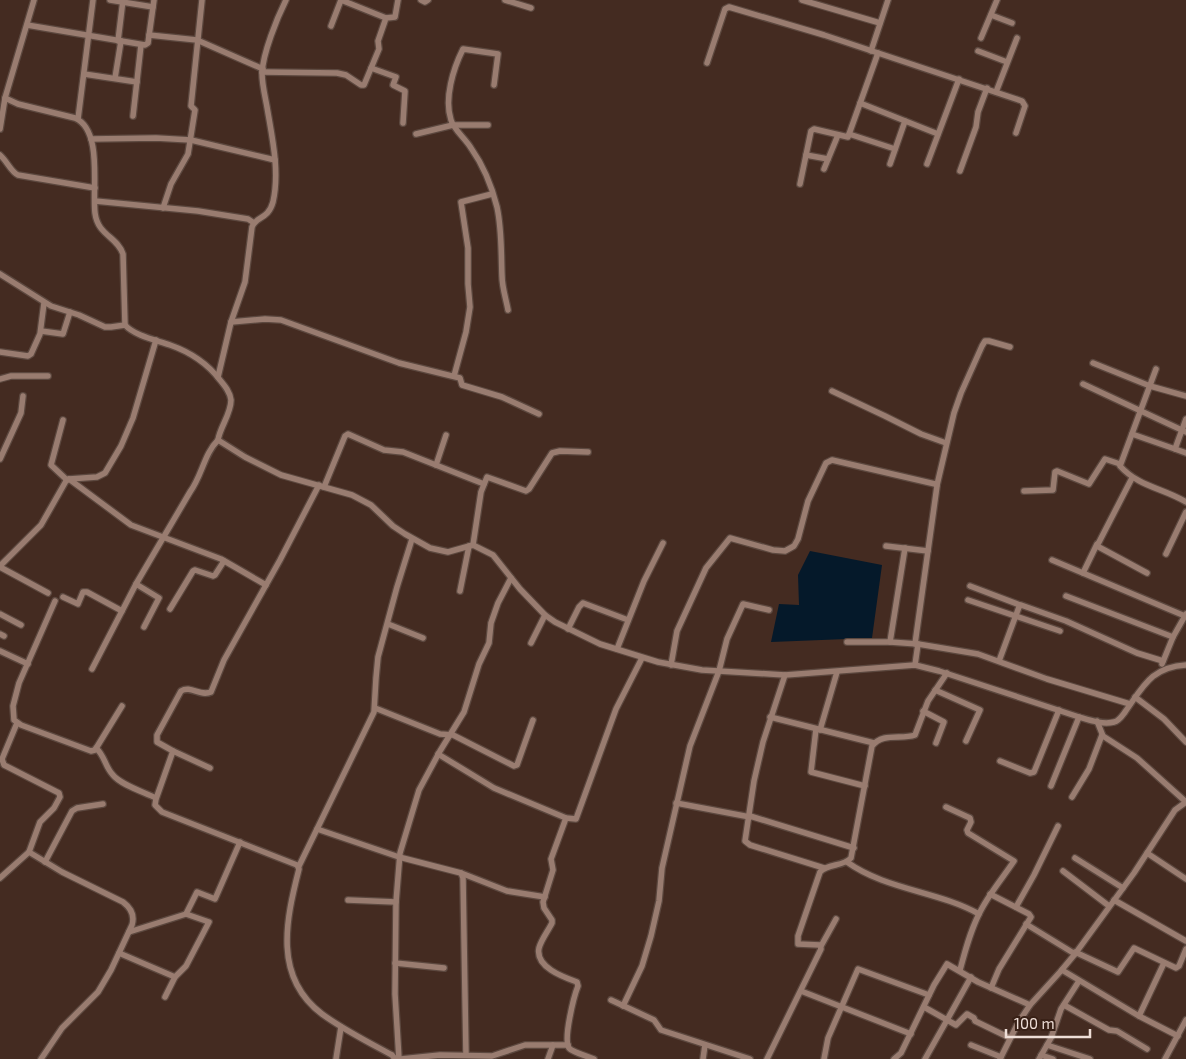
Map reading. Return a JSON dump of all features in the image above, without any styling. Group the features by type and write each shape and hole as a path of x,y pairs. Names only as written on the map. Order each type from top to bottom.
{"street":[{"path":"0,129 3,95 34,0"},
{"path":"78,119 93,0"},
{"path":"27,25 147,44 153,3 110,0"},
{"path":"164,208 169,188 185,159 191,140 195,110 191,106 202,0"},
{"path":"218,377 231,322 245,282 254,222 266,215 274,193 275,160 262,70 277,21 286,0"},
{"path":"331,26 341,0 386,18 395,17 398,0"},
{"path":"420,0 424,2 428,0"},
{"path":"505,0 531,8"},
{"path":"802,0 880,23"},
{"path":"871,51 888,0"},
{"path":"981,38 997,0"},
{"path":"115,78 123,1"},
{"path":"707,64 725,9 728,7 987,88 1024,103 1016,133"},
{"path":"991,14 1012,22"},
{"path":"149,35 197,40 262,70 337,73 346,75 362,85 372,68 379,49 378,41 386,18"},
{"path":"996,92 1017,38"},
{"path":"133,116 141,44"},
{"path":"494,85 497,54 463,49 450,89 449,111 453,125 475,154 492,194 500,228 502,278 508,310"},
{"path":"978,51 1007,62"},
{"path":"800,184 812,130 848,137 878,54"},
{"path":"372,68 396,77 393,84 404,91 403,123"},
{"path":"84,74 137,82"},
{"path":"927,164 959,79"},
{"path":"960,171 976,127 979,109 987,88"},
{"path":"3,95 18,104 78,119 83,124 91,139 94,157 95,213 99,228 116,243 123,254 125,325 129,329 172,345 195,357 218,377 228,391 230,400 218,440 211,450 196,484 136,584 92,669"},
{"path":"860,103 938,134"},
{"path":"890,164 905,121"},
{"path":"416,134 453,125 488,124"},
{"path":"849,134 895,149"},
{"path":"824,170 838,135"},
{"path":"91,139 156,138 191,140 275,160"},
{"path":"0,155 8,162 12,172 18,175 95,188"},
{"path":"806,155 828,159"},
{"path":"454,376 466,332 470,307 468,248 461,202 492,194"},
{"path":"95,201 207,213 254,222"},
{"path":"0,274 44,303 105,327 125,325"},
{"path":"0,352 30,356 41,331 44,303"},
{"path":"41,331 63,334 70,312"},
{"path":"231,322 270,318 281,320 399,363 461,378 462,385 502,397 539,414"},
{"path":"48,594 0,566 3,557 41,526 57,494 68,480 97,477 105,473 121,446 133,418 156,340"},
{"path":"915,665 937,485 960,393 985,342 989,341 1010,347"},
{"path":"1094,363 1150,386 1186,396"},
{"path":"1120,464 1156,369"},
{"path":"0,378 11,376 48,376"},
{"path":"1083,384 1183,431"},
{"path":"832,391 921,434 946,443"},
{"path":"0,459 21,413 22,396"},
{"path":"1175,449 1186,419"},
{"path":"63,420 51,465 68,480 131,525 224,561 266,585"},
{"path":"210,768 173,751 158,742 156,737 179,692 185,688 204,694 210,692 224,660 322,486 346,434 386,451 403,452 484,484"},
{"path":"1132,434 1186,452"},
{"path":"436,466 446,435"},
{"path":"218,440 245,457 281,474 362,499 393,526 430,548 445,552 471,545 493,555 520,589 546,615 568,629 600,644 671,666 785,675 915,665 947,673 1097,722 1116,721 1148,680 1160,670 1186,665"},
{"path":"460,591 487,477 489,476 526,491 530,489 552,453 560,451 588,452"},
{"path":"1024,490 1052,491 1055,472 1057,471 1089,484 1105,459 1120,464 1132,478 1153,489 1186,502"},
{"path":"671,666 673,643 677,631 706,568 730,538 773,550 785,550 794,546 798,539 808,501 828,461 845,463 937,485"},
{"path":"1083,573 1132,478"},
{"path":"1166,554 1186,512"},
{"path":"412,539 377,666 376,708 299,866 288,929 289,966 299,988 308,1001 321,1013 340,1027 398,1059 440,1055 492,1056 525,1045 568,1045"},
{"path":"617,649 663,542"},
{"path":"1097,544 1098,547 1147,573"},
{"path":"886,546 928,551"},
{"path":"890,642 906,548"},
{"path":"1052,560 1186,615 1173,637 1160,670"},
{"path":"170,609 193,571 213,576 224,561"},
{"path":"398,1059 394,994 396,902 403,841 416,797 438,754 464,712 479,664 489,643 490,626 511,578"},
{"path":"136,584 159,598 144,627"},
{"path":"970,586 1066,621 1137,653 1163,661"},
{"path":"63,597 78,604 83,592 87,592 122,611"},
{"path":"1066,596 1173,637"},
{"path":"968,600 1060,631"},
{"path":"56,601 19,683 13,706 14,720 17,723 91,751 96,748 122,706"},
{"path":"568,629 578,607 583,603 628,620"},
{"path":"623,1006 642,966 651,936 659,900 660,878 690,746 719,671 727,639 743,604 769,610"},
{"path":"999,661 1020,605"},
{"path":"0,614 21,625"},
{"path":"531,643 546,615"},
{"path":"388,624 423,638"},
{"path":"846,642 917,644 978,654 1047,679 1130,704"},
{"path":"0,652 28,664"},
{"path":"438,754 494,788 575,820 616,709 642,658"},
{"path":"837,672 818,730 810,772 865,786"},
{"path":"785,675 763,742 754,781 750,816 745,838 747,843 824,868 847,862 851,858 871,747 886,737 915,735 923,712 947,673"},
{"path":"935,690 980,710 966,741"},
{"path":"1135,697 1164,719 1186,742"},
{"path":"376,708 440,734 456,736 514,766 517,765 533,720"},
{"path":"1000,761 1030,773 1034,772 1059,710"},
{"path":"923,712 944,722 936,743"},
{"path":"770,717 874,744"},
{"path":"1052,786 1079,717"},
{"path":"971,1045 1000,1058 1030,1006 1075,953 1123,888 1175,810 1186,802 1137,758 1102,735 1097,722"},
{"path":"0,878 29,852 40,822 54,808 60,797 59,793 4,765 2,762 17,723"},
{"path":"1072,797 1089,769 1102,735"},
{"path":"96,748 102,754 110,772 116,779 156,798"},
{"path":"173,751 156,798 155,805 162,812 299,866"},
{"path":"676,803 750,816 854,848"},
{"path":"45,862 72,811 77,808 104,804"},
{"path":"946,807 970,818 971,822 967,830 968,833 1013,859 979,914 960,970"},
{"path":"566,818 551,859 552,870 543,905 552,920 539,946 540,958 545,966 565,978 577,982 578,986 569,1015 568,1045 571,1049 594,1059"},
{"path":"1016,907 1058,826"},
{"path":"317,829 400,858 461,873 507,891 544,897"},
{"path":"186,914 197,892 215,899 240,842"},
{"path":"29,852 62,872 128,906 132,913 133,921 119,953 98,992 62,1028 41,1059"},
{"path":"1147,853 1186,879"},
{"path":"1075,858 1123,888"},
{"path":"847,862 867,873 962,904 979,914"},
{"path":"821,946 800,945 797,942 819,875 824,868"},
{"path":"1063,871 1109,906"},
{"path":"461,873 463,878 466,1055"},
{"path":"990,894 1031,916 999,969 991,988"},
{"path":"348,900 396,902"},
{"path":"1114,900 1186,941"},
{"path":"129,932 186,914 209,922 186,966 175,977 165,997"},
{"path":"767,1059 836,918"},
{"path":"1026,924 1075,953 1118,972 1134,948 1177,968 1186,949"},
{"path":"119,953 175,977"},
{"path":"395,963 444,968"},
{"path":"1139,1016 1164,963"},
{"path":"894,1059 902,1053 947,964 991,988 1030,1006"},
{"path":"824,1059 828,1038 858,969 930,995"},
{"path":"1062,970 1139,1016 1178,1036"},
{"path":"925,1059 971,977"},
{"path":"1053,1059 1040,1057 1047,1046 1064,1005 1079,981"},
{"path":"801,991 911,1034"},
{"path":"611,1000 654,1020 661,1030 750,1059"},
{"path":"1064,1005 1109,1030 1117,1030 1148,1048"},
{"path":"924,1008 957,1025 967,1014 974,1018 975,1022 1010,1038"},
{"path":"1165,1059 1186,1020"},
{"path":"336,1059 340,1027"},
{"path":"703,1059 705,1044"},
{"path":"548,1059 553,1045"},
{"path":"1047,1046 1090,1059"}],"water":[{"path":"810,551 882,565 872,638 771,642 779,604 799,605 798,575"}]}
